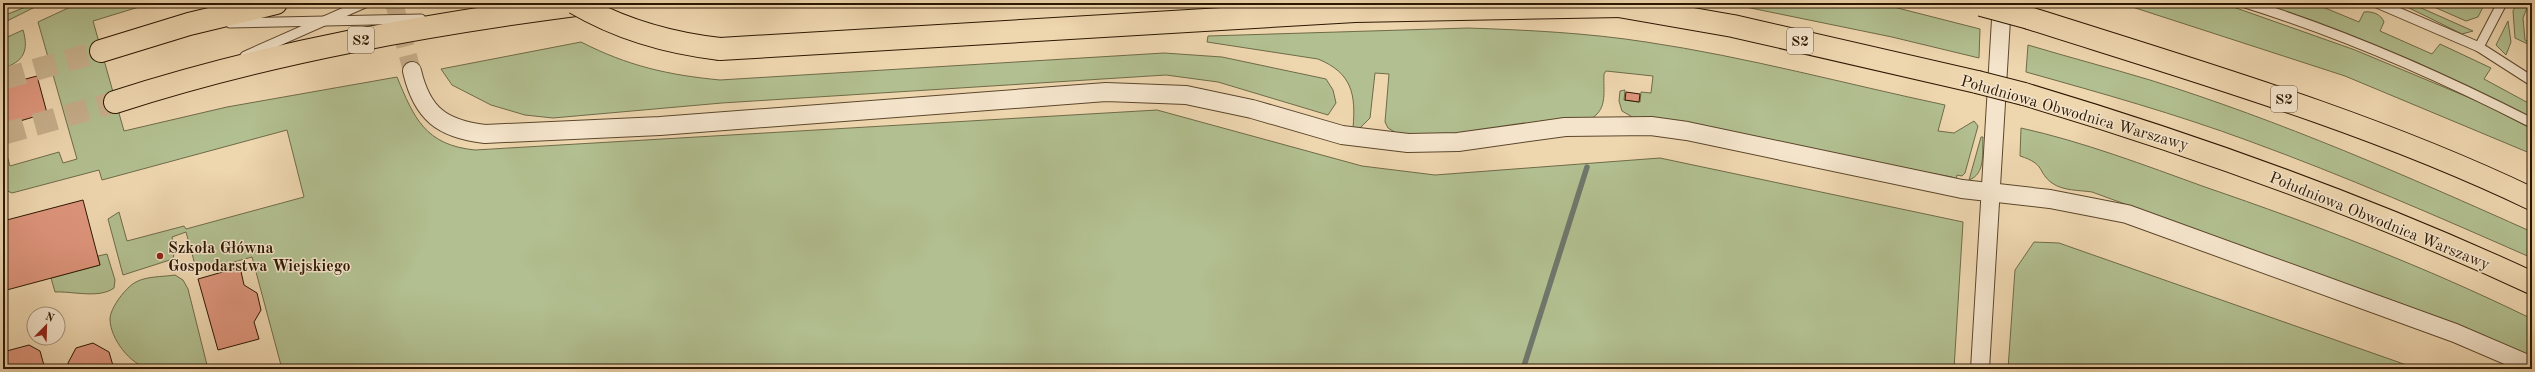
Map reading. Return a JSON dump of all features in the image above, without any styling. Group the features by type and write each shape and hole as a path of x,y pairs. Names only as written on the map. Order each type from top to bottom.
{"highway":[{"path":"101,51 189,24 276,3"},
{"path":"575,3 615,24 656,39 720,49 1355,10 1622,6"},
{"name":"S2","path":"115,102 200,76 332,45 480,19 590,3"},
{"name":"Południowa Obwodnica Warszawy","path":"1600,3 1733,26 2024,94 2217,154 2364,211 2532,283"},
{"name":"S2","path":"1990,3 2029,18 2266,92 2402,144 2532,199"}],"street":[{"path":"1980,369 1991,193 1990,3"},
{"path":"412,71 416,88 426,107 435,116 446,124 464,131 485,134 652,126 1106,92 1144,92 1186,96 1223,102 1342,135 1408,143 1458,142 1564,127 1612,125 1658,127 1687,131 1962,189 2074,203 2146,220 2448,331 2532,366"}],"lane":[{"path":"200,76 365,3"},
{"path":"2245,3 2288,16 2369,48 2463,88 2532,123"},
{"path":"2377,3 2480,47 2532,81"},
{"path":"2480,47 2502,3"},
{"path":"189,24 326,20 480,19"}],"green space":[{"path":"79,3 152,3 93,21 124,131 227,107 397,77 416,117 433,136 458,147 475,150 1157,110 1362,166 1435,175 1660,158 1963,222 1954,369 282,369 252,257 197,272 186,232 172,237 175,248 173,259 123,275 108,219 119,212 127,241 184,226 186,229 304,197 287,130 102,180 99,170 12,193 3,189 3,153 6,152 10,166 59,152 63,163 77,159 38,22"},
{"path":"1726,3 1878,3 1980,29 1979,58 1892,37"},
{"path":"2120,3 2222,3 2355,50 2482,103 2532,129 2532,154 2345,76"},
{"path":"2261,3 2313,3 2359,22 2364,12 2376,14 2383,19 2384,22 2380,31 2432,54 2440,44 2491,68 2484,79 2532,105 2532,118 2416,62"},
{"path":"2399,3 2410,3 2473,31 2462,34"},
{"path":"2425,3 2485,3 2478,17 2466,21"},
{"path":"2517,3 2529,3 2523,18 2525,40 2532,43 2532,46 2515,38 2513,11"},
{"path":"33,4 35,7 3,23 3,16"},
{"path":"2508,21 2511,42 2506,55 2496,45"},
{"path":"1468,28 1602,36 1721,55 1945,105 1938,131 1954,133 1974,121 1978,126 1965,173 1962,176 1957,175 1956,180 1952,177 1634,118 1622,111 1619,101 1620,91 1625,90 1624,100 1640,102 1641,92 1651,93 1653,76 1606,71 1604,74 1603,104 1597,114 1592,118 1477,133 1398,134 1388,128 1385,122 1389,74 1375,73 1370,118 1359,129 1353,128 1354,105 1349,86 1345,78 1329,65 1318,59 1207,42 1208,36"},
{"path":"23,30 25,37 25,49 23,54 16,62 3,68 3,39"},
{"path":"581,42 615,57 649,68 683,75 720,80 1164,53 1222,57 1326,79 1333,90 1336,103 1328,115 1218,82 1166,75 722,103 553,118 525,115 491,105 452,85 441,69"},
{"path":"2028,45 2150,80 2199,96 2295,131 2391,170 2532,232 2532,258 2427,212 2285,154 2222,131 2166,113 2026,72"},
{"path":"2021,128 2114,154 2288,216 2411,264 2492,300 2532,319 2532,359 2478,333 2092,192 2066,189 2056,186 2047,179 2038,165 2020,156"},
{"path":"1981,137 1983,137 1983,156 1981,168 1974,177 1969,180"},
{"path":"2034,242 2059,243 2418,369 2008,369 2015,270"},
{"path":"107,254 115,280 114,288 101,293 93,294 55,292 51,278 100,265 98,256"},
{"path":"175,275 183,280 188,289 208,369 150,369 135,362 122,350 113,334 110,319 111,314 119,298 128,288 140,280"}],"building":[{"path":"37,76 47,113 3,126 3,85"},
{"path":"1626,92 1640,94 1639,102 1625,100"},
{"path":"83,200 100,265 3,291 3,221"},
{"path":"240,267 244,285 257,293 261,310 254,322 259,339 218,350 198,279"},
{"path":"93,343 109,352 114,369 69,369 68,363 76,348"},
{"path":"26,346 31,346 40,351 45,369 3,369 3,352"}],"waterway":[{"path":"1523,369 1587,167"}],"tunnel":[{"path":"394,3 412,71"},
{"path":"3,79 101,51"},
{"path":"3,134 115,102"}],"place":[{"name":"Szkoła Główna Gospodarstwa Wiejskiego","path":"160,256"}]}
